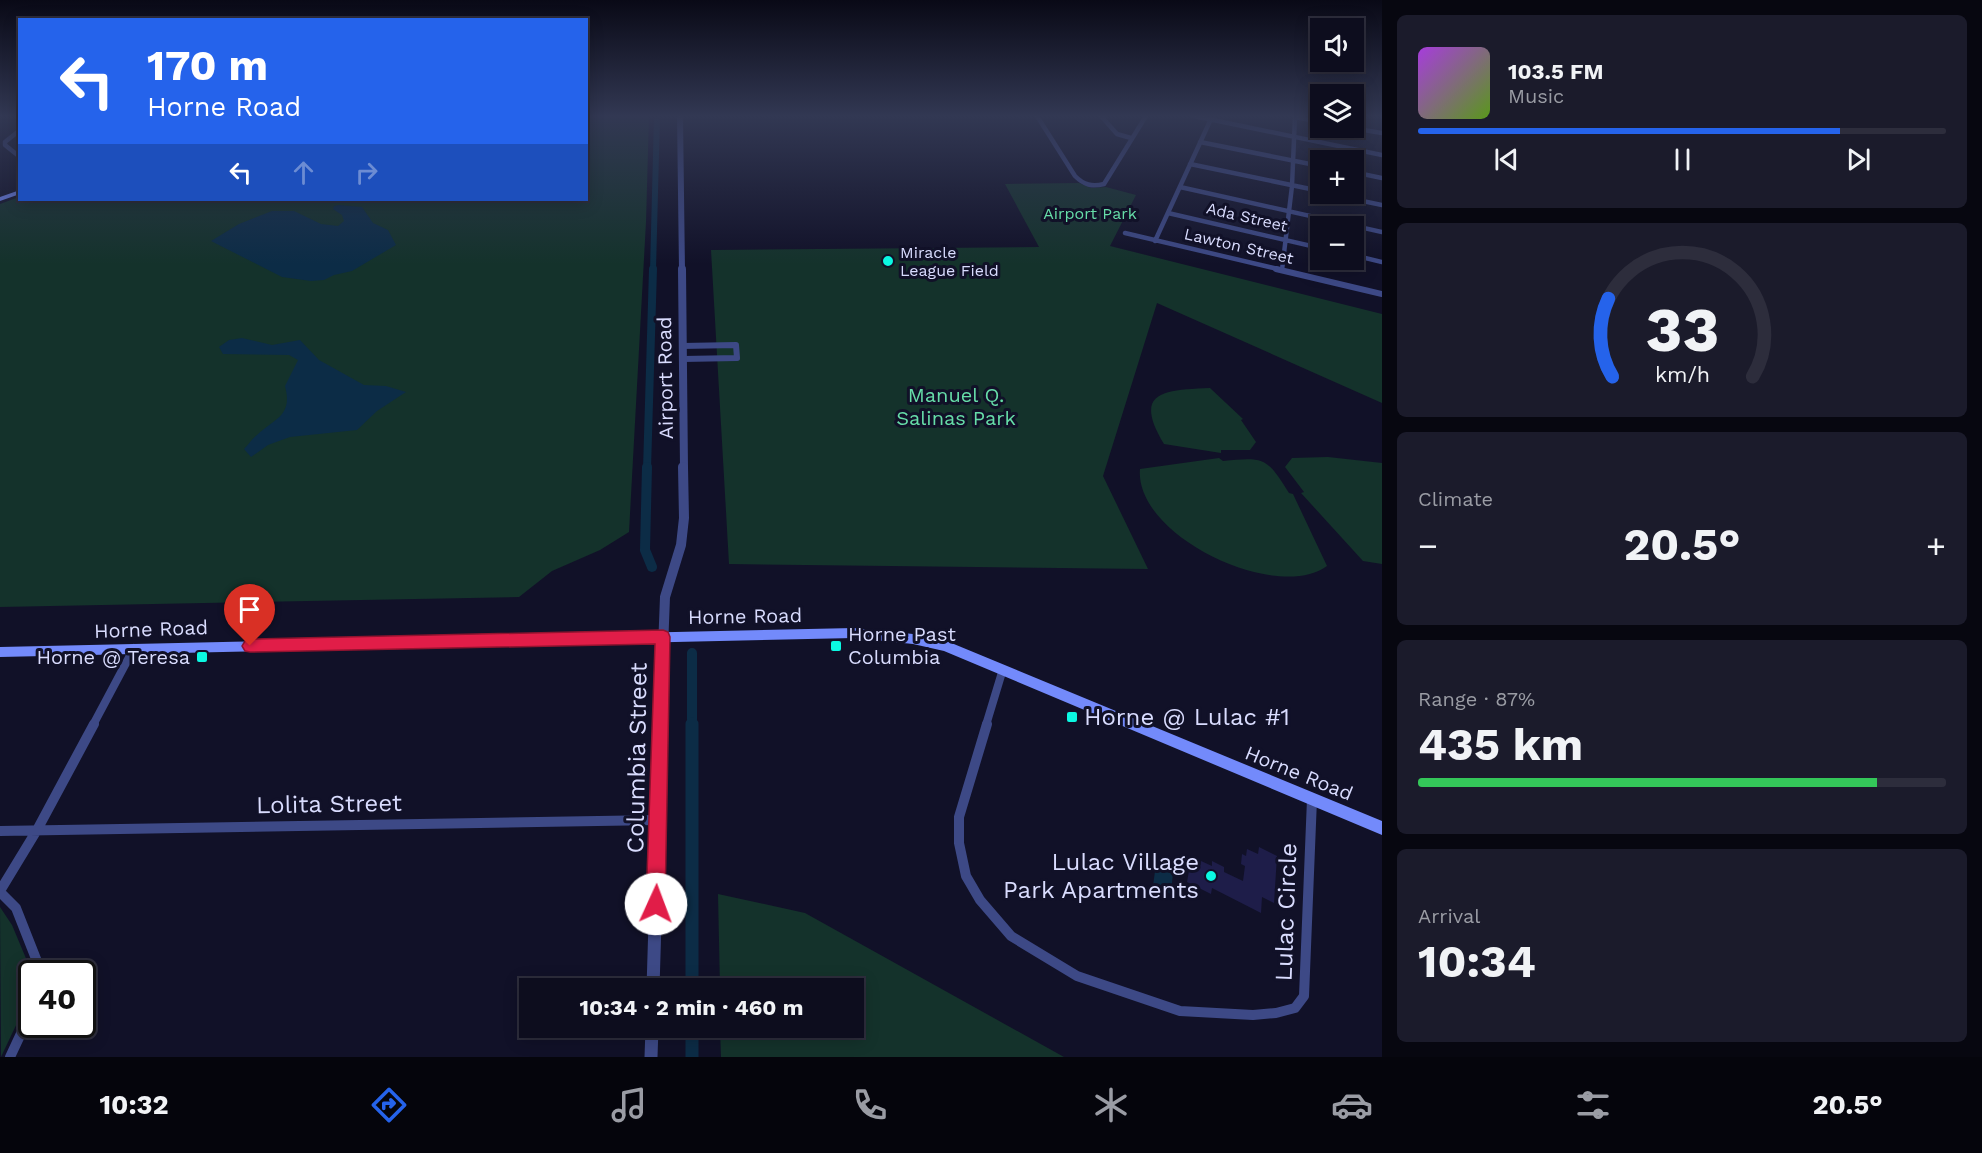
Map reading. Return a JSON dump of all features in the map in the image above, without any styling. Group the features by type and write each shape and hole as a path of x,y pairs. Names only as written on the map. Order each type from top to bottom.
{"main road":[{"path":"0,199 18,193"},
{"name":"Horne Road","path":"0,652 854,633 886,635 945,646 1382,828"}],"street":[{"name":"Airport Road","path":"663,637 665,597 681,546 684,518 680,165"},
{"path":"1069,165 1079,180 1090,186 1104,184 1115,165"},
{"path":"1155,241 1189,165"},
{"path":"1196,165 1310,190"},
{"path":"1282,270 1294,165"},
{"path":"1364,174 1382,178"},
{"path":"1180,187 1382,232"},
{"path":"1364,201 1382,205"},
{"name":"Ada Street","path":"1168,213 1310,246"},
{"name":"Lawton Street","path":"1125,233 1382,294"},
{"path":"1364,258 1382,262"},
{"path":"682,346 736,345 737,358 683,359"},
{"name":"Columbia Street","path":"653,978 663,637"},
{"path":"39,960 16,908 0,891 37,830 134,648"},
{"name":"Lulac Circle","path":"1003,669 959,817 959,843 966,876 980,900 1011,936 1077,976 1180,1011 1253,1015 1276,1013 1295,1008 1304,996 1312,799"},
{"name":"Lolita Street","path":"0,831 658,820"},
{"path":"10,1057 19,1038"},
{"path":"651,1057 652,1038"}],"green space":[{"path":"588,165 648,165 629,532 600,550 552,571 519,597 0,607 0,204 18,197 18,201 588,201"},
{"name":"Manuel Q. Salinas Park","path":"1079,183 1091,188 1106,187 1136,195 1110,246 1382,314 1382,403 1157,303 1103,476 1148,569 729,564 711,250 1039,247 1005,184"},
{"path":"1210,388 1243,419 1241,420 1256,442 1250,450 1221,450 1221,453 1164,444 1151,413 1152,404 1158,397 1167,393"},
{"path":"1328,457 1382,463 1382,564 1363,561 1301,493 1304,492 1285,467 1292,458"},
{"path":"1219,458 1223,461 1256,460 1263,462 1275,472 1289,493 1293,494 1327,566 1304,575 1276,576 1244,569 1212,556 1183,539 1160,518 1144,494 1140,469"},
{"path":"718,894 805,913 1064,1057 721,1057 720,1038 864,1038 864,978 720,978"},
{"path":"0,907 12,925 27,960 18,960 18,1021 1,1057"}],"water":[{"path":"334,206 362,207 373,223 388,230 396,245 352,271 324,280 311,281 282,277 211,241 239,224 272,211 294,211 321,224 338,226 344,221 342,215 333,209"},
{"path":"242,338 272,345 300,340 319,360 364,385 386,386 406,392 377,411 357,430 290,437 268,445 251,457 244,449 281,415 287,404 285,386 298,360 289,355 223,354 219,347 229,340"},
{"path":"1156,864 1173,872 1171,894 1153,886"}],"building":[{"name":"Lulac Village Park Apartments","path":"1259,847 1277,856 1274,903 1262,897 1261,913 1212,888 1211,894 1187,882 1190,865 1199,870 1201,861 1212,866 1212,861 1224,867 1224,872 1243,881 1245,866 1241,864 1242,854 1246,856 1247,849 1258,854"}],"waterway":[{"path":"653,270 656,165"},
{"path":"647,469 653,269"},
{"path":"647,467 645,550 652,567"},
{"path":"692,653 692,978"},
{"path":"692,1038 692,1057"}],"place":[{"name":"Miracle League Field","path":"888,261"},
{"name":"Horne Past Columbia","path":"836,646"},
{"name":"Horne @ Teresa","path":"202,657"},
{"name":"Horne @ Lulac #1","path":"1072,717"},
{"name":"Lulac Village Park Apartments","path":"1211,876"}],"route":[{"path":"250,646 663,637 656,904"}],"park label":[{"name":"Airport Park","path":"1090,213"}]}
